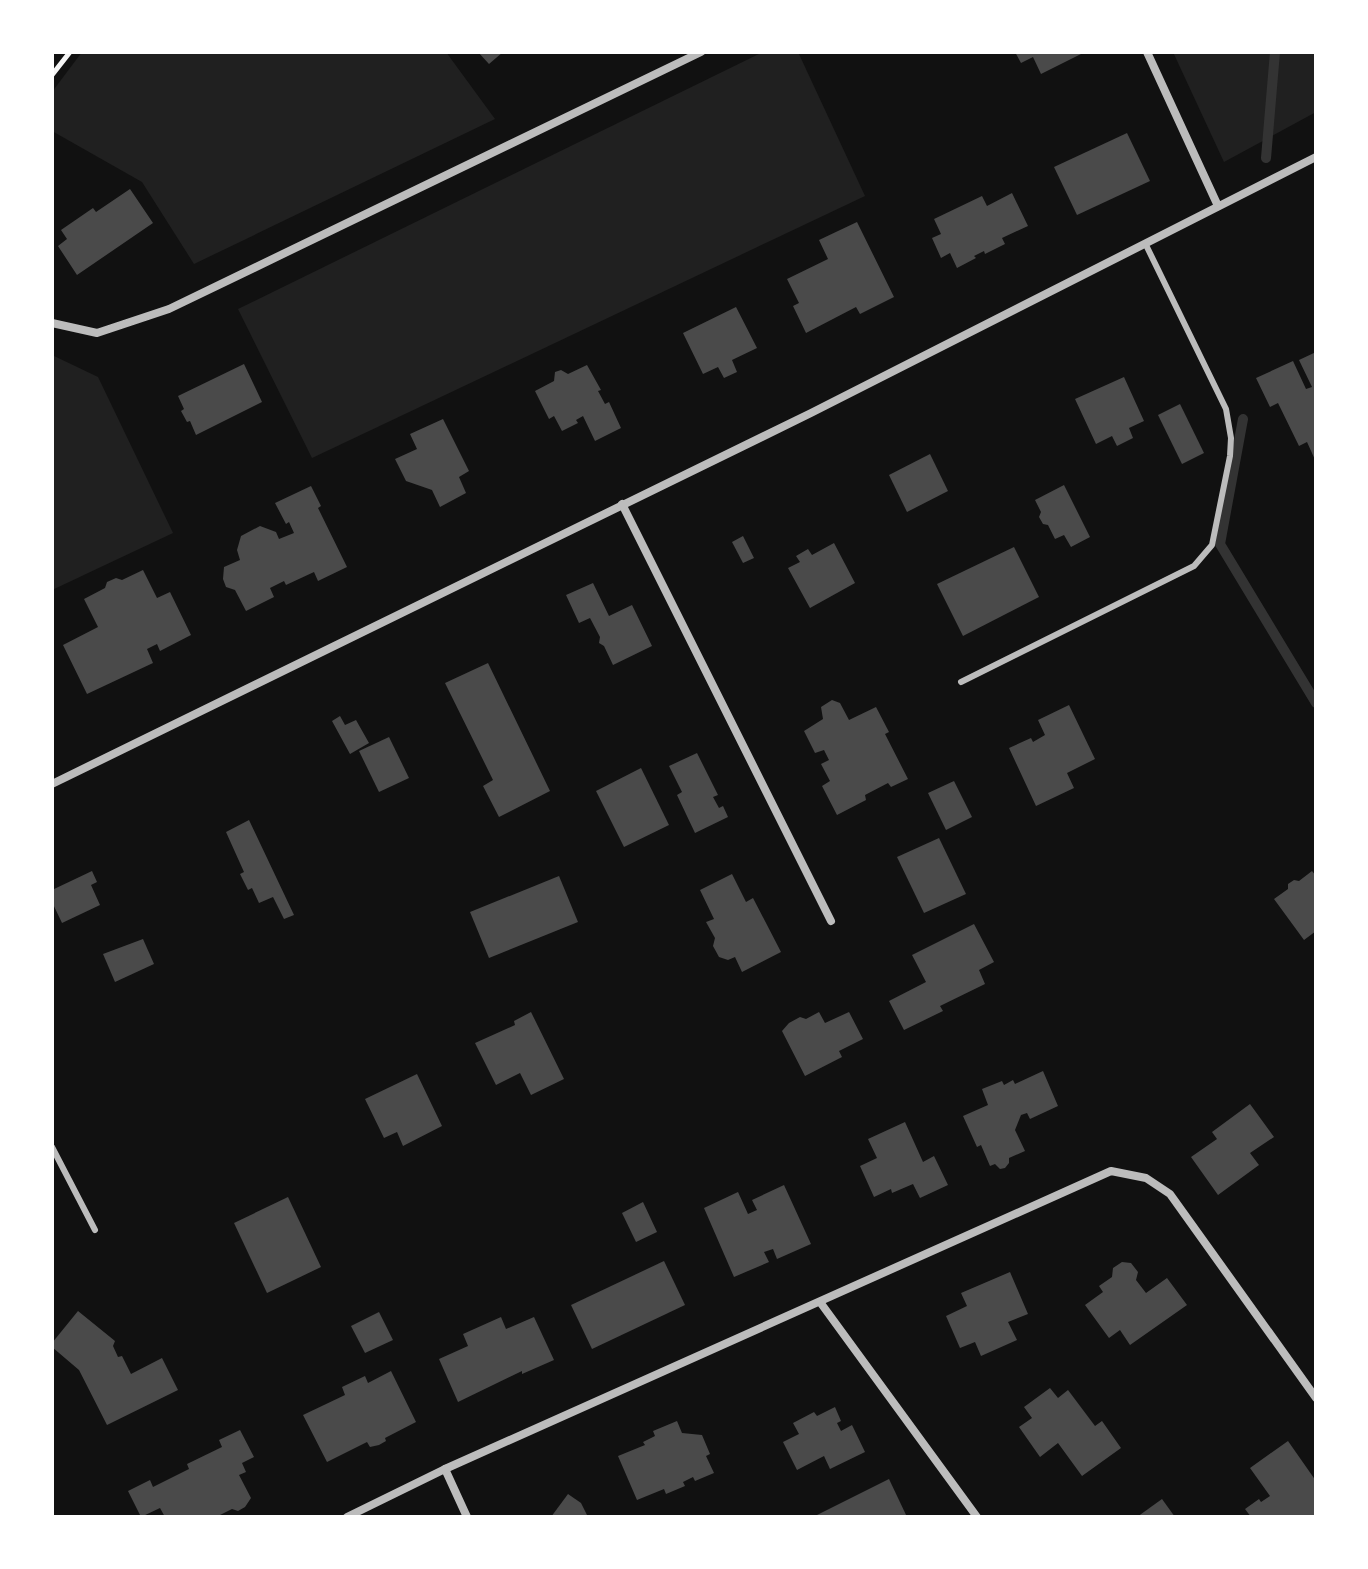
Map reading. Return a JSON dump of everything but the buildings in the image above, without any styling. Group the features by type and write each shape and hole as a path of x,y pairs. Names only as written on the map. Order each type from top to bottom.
{"street":[{"path":"52,323 97,333 169,309 701,52"},
{"path":"1147,52 1218,206"},
{"path":"52,784 1146,245 1316,157"},
{"path":"622,504 831,921"},
{"path":"347,1517 445,1469 1111,1171 1146,1178 1170,1194 1316,1398"},
{"path":"820,1302 977,1517"},
{"path":"445,1469 467,1517"}],"lane":[{"path":"961,682 1194,566 1212,545 1230,456 1231,438 1226,409 1146,245"},
{"path":"52,1147 95,1230"}],"path":[{"path":"52,75 70,52"}],"shaded area":[{"path":"82,52 446,52 495,119 194,264 142,182 52,131 52,92"},
{"path":"763,52 798,52 865,196 312,458 238,309"},
{"path":"1173,52 1316,52 1316,112 1224,162"},
{"path":"52,355 98,377 173,533 52,590"}],"waterway":[{"path":"1266,158 1275,52"},
{"path":"1243,419 1220,544 1316,703"}]}
